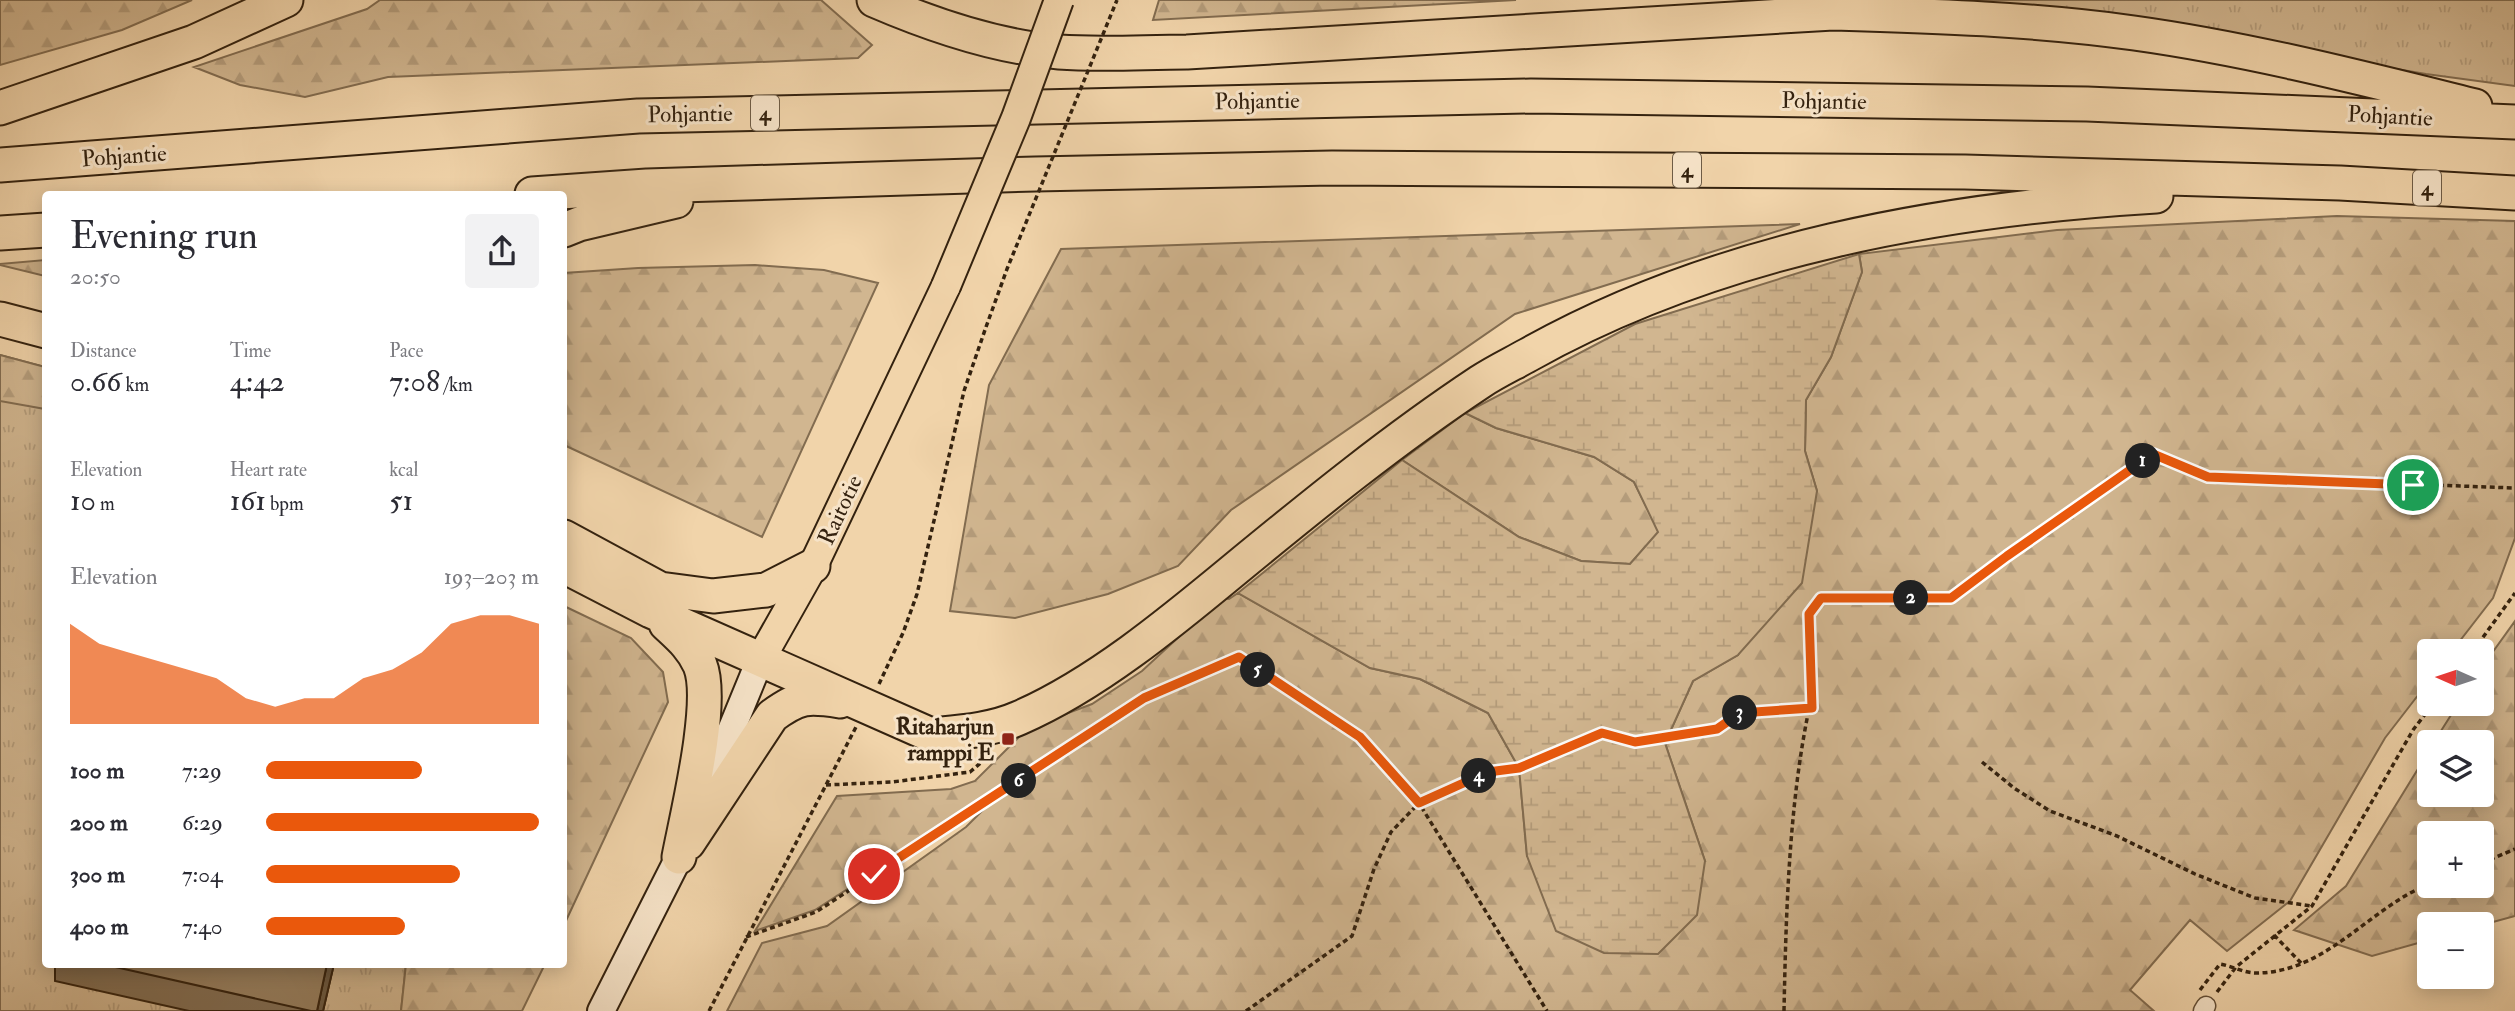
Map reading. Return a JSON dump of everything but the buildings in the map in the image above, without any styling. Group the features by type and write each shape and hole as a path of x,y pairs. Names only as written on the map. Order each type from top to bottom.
{"highway":[{"path":"0,108 194,42 286,0"},
{"path":"874,0 932,22 996,41 1059,52 1088,53 1201,51 1833,13 1974,17 2133,33 2266,55 2515,115"},
{"path":"1784,0 1833,13"},
{"name":"Pohjantie","path":"0,165 638,116 1531,96 2087,104 2515,122"},
{"name":"4","path":"567,192 647,186 1048,173 1346,168 1978,172 2340,183 2515,193"},
{"path":"567,229 641,208 773,182"},
{"path":"567,568 651,611 932,735 974,730 1016,719 1056,700 1172,620 1316,504 1481,382 1566,334 1628,306 1741,264 1954,217 2078,201 2340,183"},
{"path":"0,233 42,230"},
{"path":"0,319 42,330"},
{"path":"567,539 660,589 713,596 766,590 813,566"},
{"path":"651,611 690,645 701,668 703,680 700,751 679,857"},
{"path":"679,857 772,716 802,698 814,697 865,704"}],"main road":[{"name":"Raitotie","path":"601,1011 679,857 760,660 813,566 946,286 1016,118 1059,0"}],"path":[{"path":"709,1011 903,633 917,594 964,391 1013,256 1117,0"},
{"path":"1784,1011 1793,826 1800,749 1809,709 1812,708 1809,614 1821,598 1951,598 2153,454 2208,477 2515,488"},
{"path":"2482,639 2515,593"},
{"path":"746,937 816,912 1144,698 1239,657 1360,737 1419,803 1547,1011"},
{"path":"1246,1011 1352,936 1374,869 1391,832 1419,803 1488,772 1519,768 1602,733 1635,742 1717,729 1740,713 1809,709"},
{"path":"2202,1003 2236,967 2312,906 2413,730 2424,716"},
{"path":"826,785 892,782 970,772 999,747"},
{"path":"1982,762 2014,788 2050,811 2117,836 2195,874 2255,898 2312,906"},
{"path":"2494,858 2515,849"},
{"path":"2202,1003 2220,964 2255,973 2302,964 2329,950 2374,914 2417,889"},
{"path":"2274,935 2302,964"}],"green space":[{"path":"0,0 192,0 122,30 0,65"},
{"path":"380,0 821,0 872,45 858,58 388,77 305,97 240,85 194,67 367,9"},
{"path":"1159,0 1516,0 1153,20"},
{"path":"1863,0 2515,0 2515,86 2426,74 2134,25"},
{"path":"2337,216 2515,221 2515,538 2493,598 2461,639 2417,639 2417,697 2385,738 2290,901 2227,951 2190,920 2130,990 2154,1011 727,1011 762,943 827,926 966,827 1008,785 815,910 755,931 837,796 951,789 975,781 1028,728 1092,704 1142,671 1221,598 1229,599 1238,593 1370,668 1420,679 1488,713 1519,768 1527,856 1705,861 1665,743 1693,681 1738,655 1817,491 1805,451 1806,400 1831,357 1862,272 1859,254 2057,230"},
{"path":"1800,224 1515,314 1231,510 1178,566 1108,594 1015,618 950,611 989,385 1061,249"},
{"path":"1859,254 1862,272 1831,357 1806,400 1805,451 1817,491 1802,583 1738,655 1693,681 1665,743 1705,861 1697,915 1658,954 1604,953 1556,931 1527,856 1519,768 1488,713 1420,679 1370,668 1238,593 1402,460 1519,537 1581,561 1630,564 1658,532 1634,482 1594,457 1496,428 1465,413 1635,324"},
{"path":"42,260 42,275 0,265"},
{"path":"755,265 824,270 878,283 762,537 567,446 567,273"},
{"path":"0,355 42,366 42,968 406,968 401,1011 0,1011"},
{"path":"0,355 42,366 42,408 0,401"},
{"path":"1465,413 1496,428 1594,457 1634,482 1659,532 1630,564 1581,561 1519,537 1402,460"},
{"path":"567,607 631,638 663,672 668,702 567,919"},
{"path":"2515,621 2515,916 2494,922 2494,912 2417,912 2417,943 2372,956 2294,930 2346,886 2417,771 2417,807 2494,807 2494,730 2442,730 2450,716 2494,716 2494,650"},
{"path":"406,968 543,968 522,1011 401,1011"}],"place":[{"name":"Ritaharjun ramppi E","path":"1008,739"}],"route":[{"path":"874,874 1144,698 1239,657 1360,737 1419,803 1488,772 1519,768 1602,733 1635,742 1717,729 1740,713 1812,708 1809,614 1821,598 1951,598 2153,454 2208,477 2413,485"}]}
